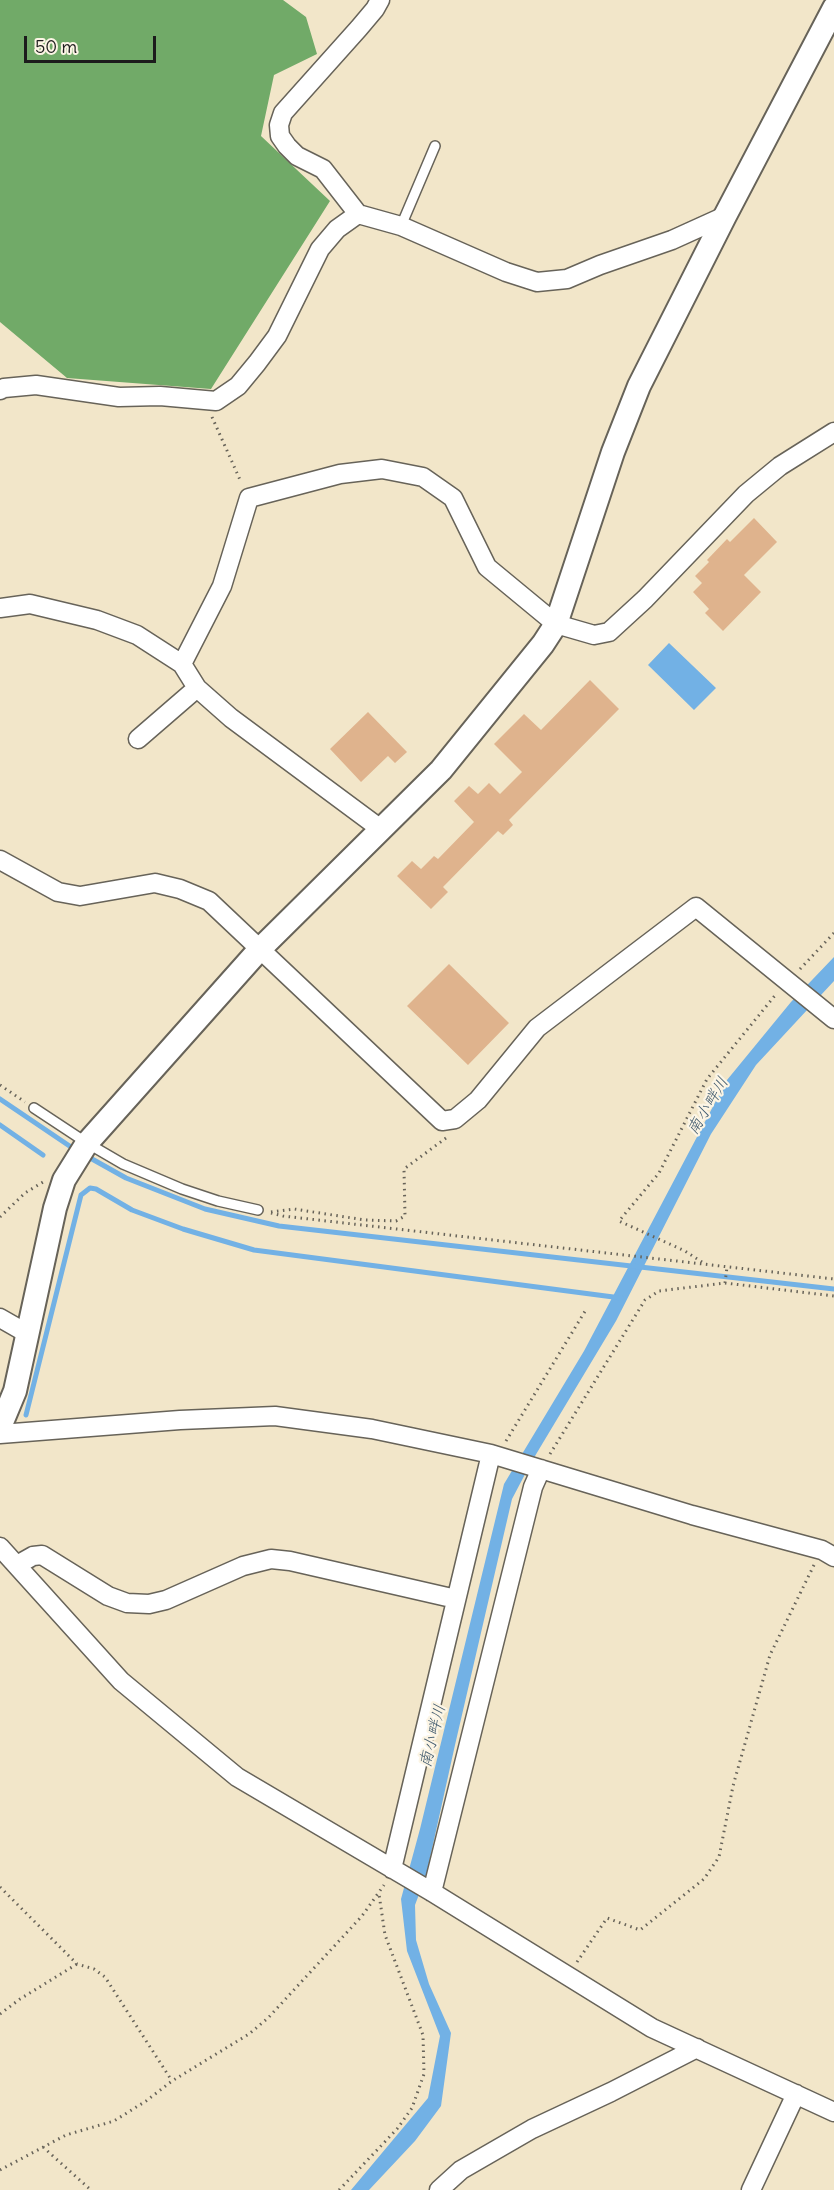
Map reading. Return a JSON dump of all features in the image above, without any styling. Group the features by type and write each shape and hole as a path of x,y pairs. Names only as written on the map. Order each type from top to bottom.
{"street":[{"path":"380,0 359,28 284,113 279,125 280,136 286,146 297,156 323,169 358,214 401,226 506,272 537,282 567,279 672,240 725,216"},
{"path":"0,1427 15,1391 55,1208 64,1180 87,1143 259,950 460,750 556,624 613,452 639,386 834,8"},
{"path":"0,390 36,385 119,397 159,396 216,401 237,386 257,363 277,336 320,249 337,229 358,214"},
{"path":"182,664 222,586 249,498 340,474 382,468 423,477 453,498 487,567 556,624 594,635 609,632 645,599 746,494 780,466 834,432"},
{"path":"0,608 30,604 97,620 137,635 182,664 197,688 231,718 382,830"},
{"path":"138,739 197,688"},
{"path":"0,860 58,892 80,896 155,883 180,889 209,901 442,1121 454,1119 478,1100 537,1028 696,907 834,1019"},
{"path":"0,1318 28,1334"},
{"path":"0,1434 180,1420 275,1416 372,1429 498,1456 828,1554"},
{"path":"395,1871 456,1599 498,1456"},
{"path":"429,1890 538,1468"},
{"path":"0,1547 121,1681 237,1777 429,1890 652,2028 834,2112"},
{"path":"17,1565 33,1556 42,1555 108,1596 127,1603 149,1604 166,1600 243,1566 271,1559 290,1561 456,1599"},
{"path":"440,2190 461,2170 532,2128 611,2092 697,2048"},
{"path":"751,2190 796,2094"}],"lane":[{"path":"401,226 435,146"},
{"path":"33,1108 123,1164 182,1189 218,1201 258,1210"}],"path":[{"path":"216,401 212,419 249,498"},
{"path":"704,1263 685,1251 619,1221 659,1173 707,1079 787,981 834,933"},
{"path":"0,1085 33,1108"},
{"path":"442,1121 446,1139 404,1169 405,1216 396,1221 365,1220 294,1209 269,1212 283,1216 834,1279"},
{"path":"0,1217 25,1193 44,1182"},
{"path":"725,1282 727,1268"},
{"path":"538,1468 645,1300 659,1291 725,1282 834,1296"},
{"path":"498,1456 587,1308"},
{"path":"567,1976 607,1918 640,1930 704,1879 719,1857 733,1786 770,1655 828,1554"},
{"path":"0,2170 66,2135 114,2121 172,2081 249,2034 268,2018 362,1916 395,1871"},
{"path":"0,1887 77,1964 94,1969 105,1977 172,2081"},
{"path":"339,2190 397,2129 412,2108 424,2074 423,2035 385,1935 379,1894"},
{"path":"0,2014 77,1964"},
{"path":"43,2147 91,2190"}],"green space":[{"path":"0,0 283,0 306,17 317,54 274,75 261,136 330,201 211,389 67,378 0,322"}],"water":[{"path":"669,643 716,688 694,710 648,665"},
{"path":"834,957 834,981 756,1065 711,1134 616,1321 532,1461 512,1499 426,1876 415,1905 416,1940 429,1984 451,2033 441,2106 415,2141 369,2190 351,2190 428,2098 440,2036 407,1951 401,1899 504,1484 584,1351 727,1080 791,1002"}],"building":[{"path":"754,518 777,542 744,575 761,592 723,631 705,613 709,609 693,592 702,583 695,576 727,539 730,542"},
{"path":"590,680 619,709 509,820 513,825 503,835 498,831 443,887 448,892 431,909 397,876 412,861 421,869 434,856 438,859 474,822 454,801 469,786 478,794 489,783 500,794 522,772 494,744 524,714 541,730"},
{"path":"368,712 407,752 395,763 388,756 361,782 330,749"},
{"path":"449,964 509,1023 468,1065 407,1006"}],"waterway":[{"path":"0,1099 71,1147"},
{"path":"0,1125 43,1155"},
{"path":"92,1159 126,1178 205,1209 279,1226 834,1289"},
{"path":"26,1415 81,1195 90,1188 96,1189 132,1210 183,1229 254,1250 621,1298"}],"water label":[{"name":"南小畔川","path":"708,1106"},
{"name":"南小畔川","path":"433,1736"}]}
